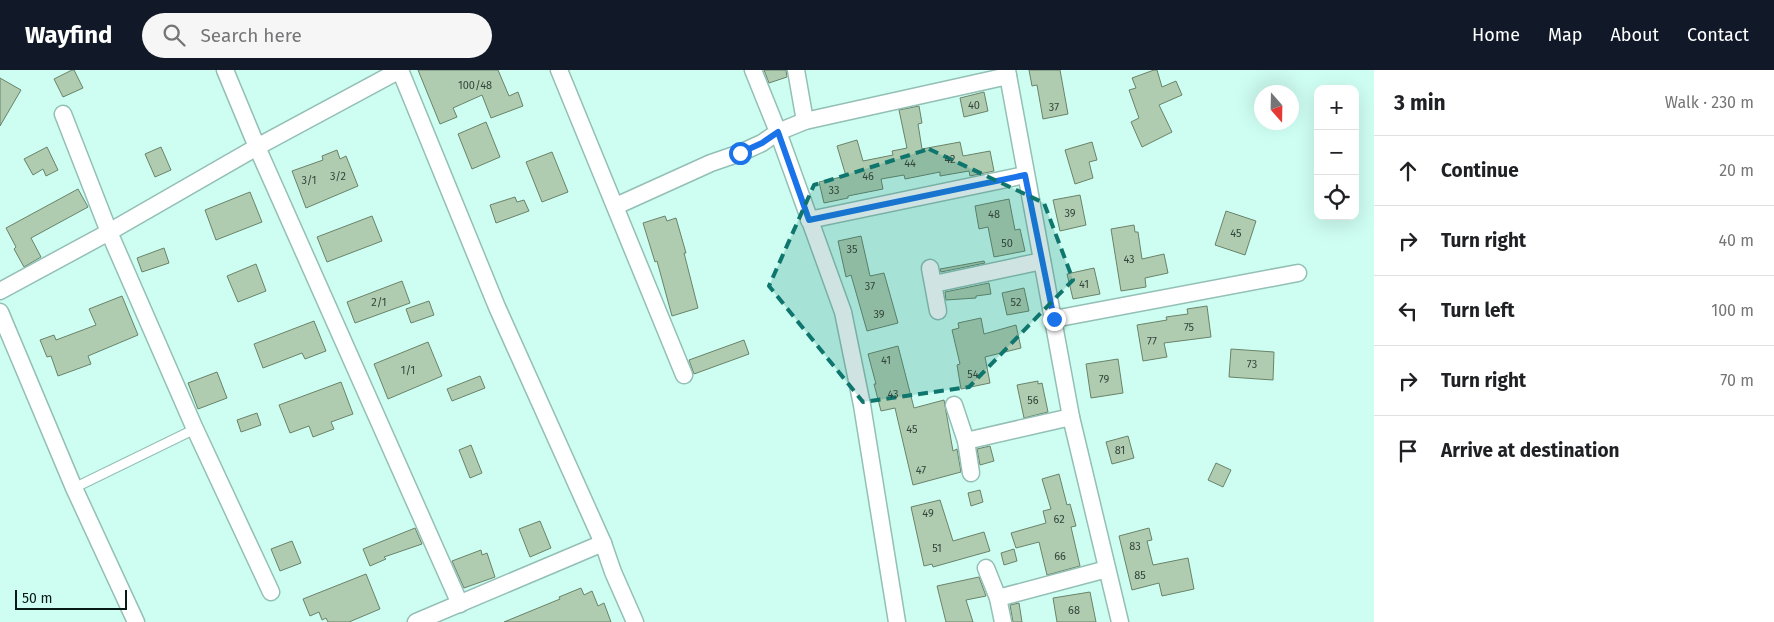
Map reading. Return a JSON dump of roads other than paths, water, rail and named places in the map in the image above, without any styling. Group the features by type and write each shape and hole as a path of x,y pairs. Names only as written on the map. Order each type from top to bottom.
{"street":[{"path":"226,70 257,147 460,604"},
{"path":"0,291 109,232 257,147 400,70 497,307 604,543 613,572 635,622"},
{"path":"559,70 684,375"},
{"path":"753,70 778,132 843,312 854,360 898,622"},
{"path":"796,70 805,121"},
{"path":"616,206 711,163 762,143 778,132 805,121 1007,73 1071,417 1120,622"},
{"path":"63,114 109,232 195,428 271,592"},
{"path":"809,220 1025,175"},
{"path":"934,284 1042,261"},
{"path":"930,268 938,311"},
{"path":"1054,319 1298,273"},
{"path":"0,312 74,488 136,622"},
{"path":"954,405 966,441 971,473"},
{"path":"966,441 1071,417"},
{"path":"416,622 604,543"},
{"path":"986,568 998,598 1003,622"},
{"path":"998,598 1107,570"}],"lane":[{"path":"74,488 195,428"}]}
